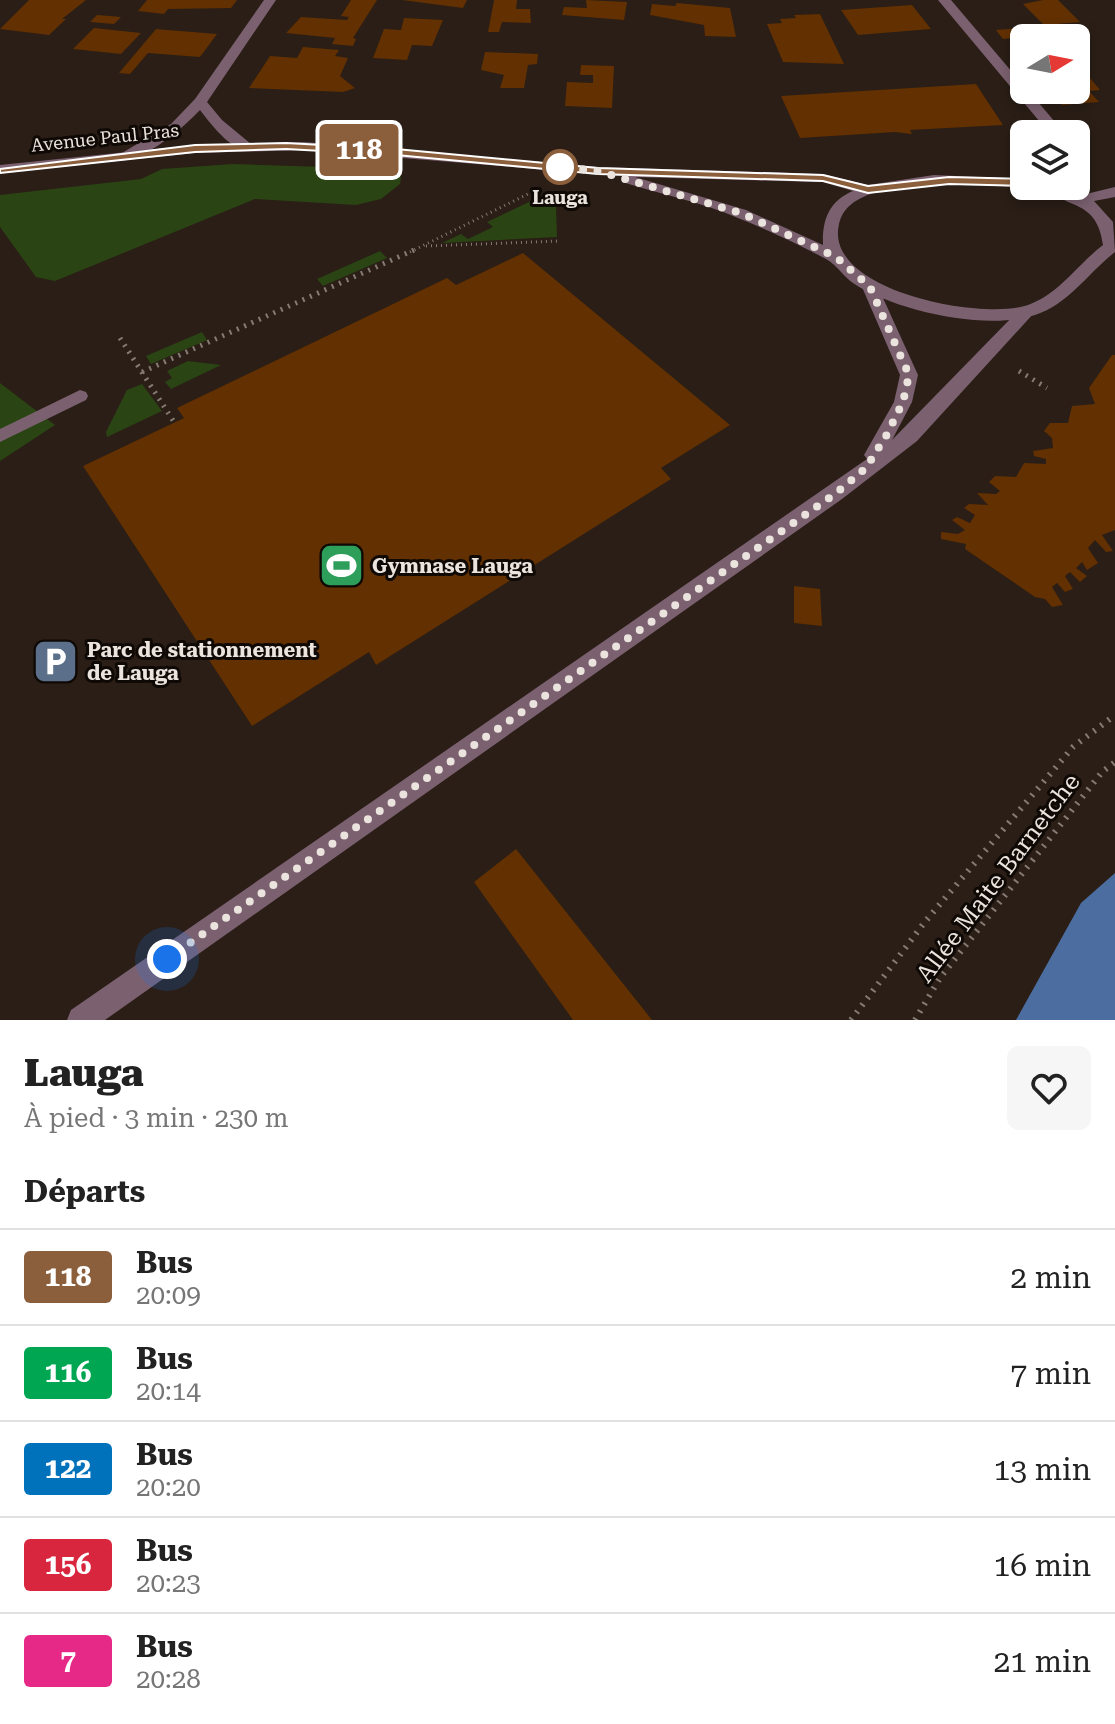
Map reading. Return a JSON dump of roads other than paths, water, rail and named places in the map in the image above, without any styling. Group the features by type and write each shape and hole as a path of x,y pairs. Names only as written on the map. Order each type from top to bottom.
{"street":[{"path":"127,156 176,127 200,102 270,0"},
{"path":"944,0 1046,120"},
{"path":"200,102 217,123 246,147"},
{"name":"Avenue Paul Pras","path":"0,169 246,147 396,152 598,171 823,178 868,190"},
{"name":"Avenue Paul Pras","path":"598,171 741,213 836,257 870,287"},
{"path":"836,257 829,234 833,218 845,199 868,190 949,180 1010,182"},
{"path":"1090,197 1115,192"},
{"path":"81,1020 835,494 910,436 1026,313 1055,301 1113,245 1111,230 1102,214 1084,200"},
{"path":"870,287 941,310 1026,313"},
{"path":"866,468 903,402 909,375 870,287"}],"lane":[{"path":"0,436 80,396"}],"water":[{"path":"1115,873 1115,1020 1016,1020 1081,903"}],"place":[{"name":"Lauga","path":"560,167"},
{"name":"Gymnase Lauga","path":"341,566"},
{"name":"Parc de stationnement de Lauga","path":"56,661"}]}
